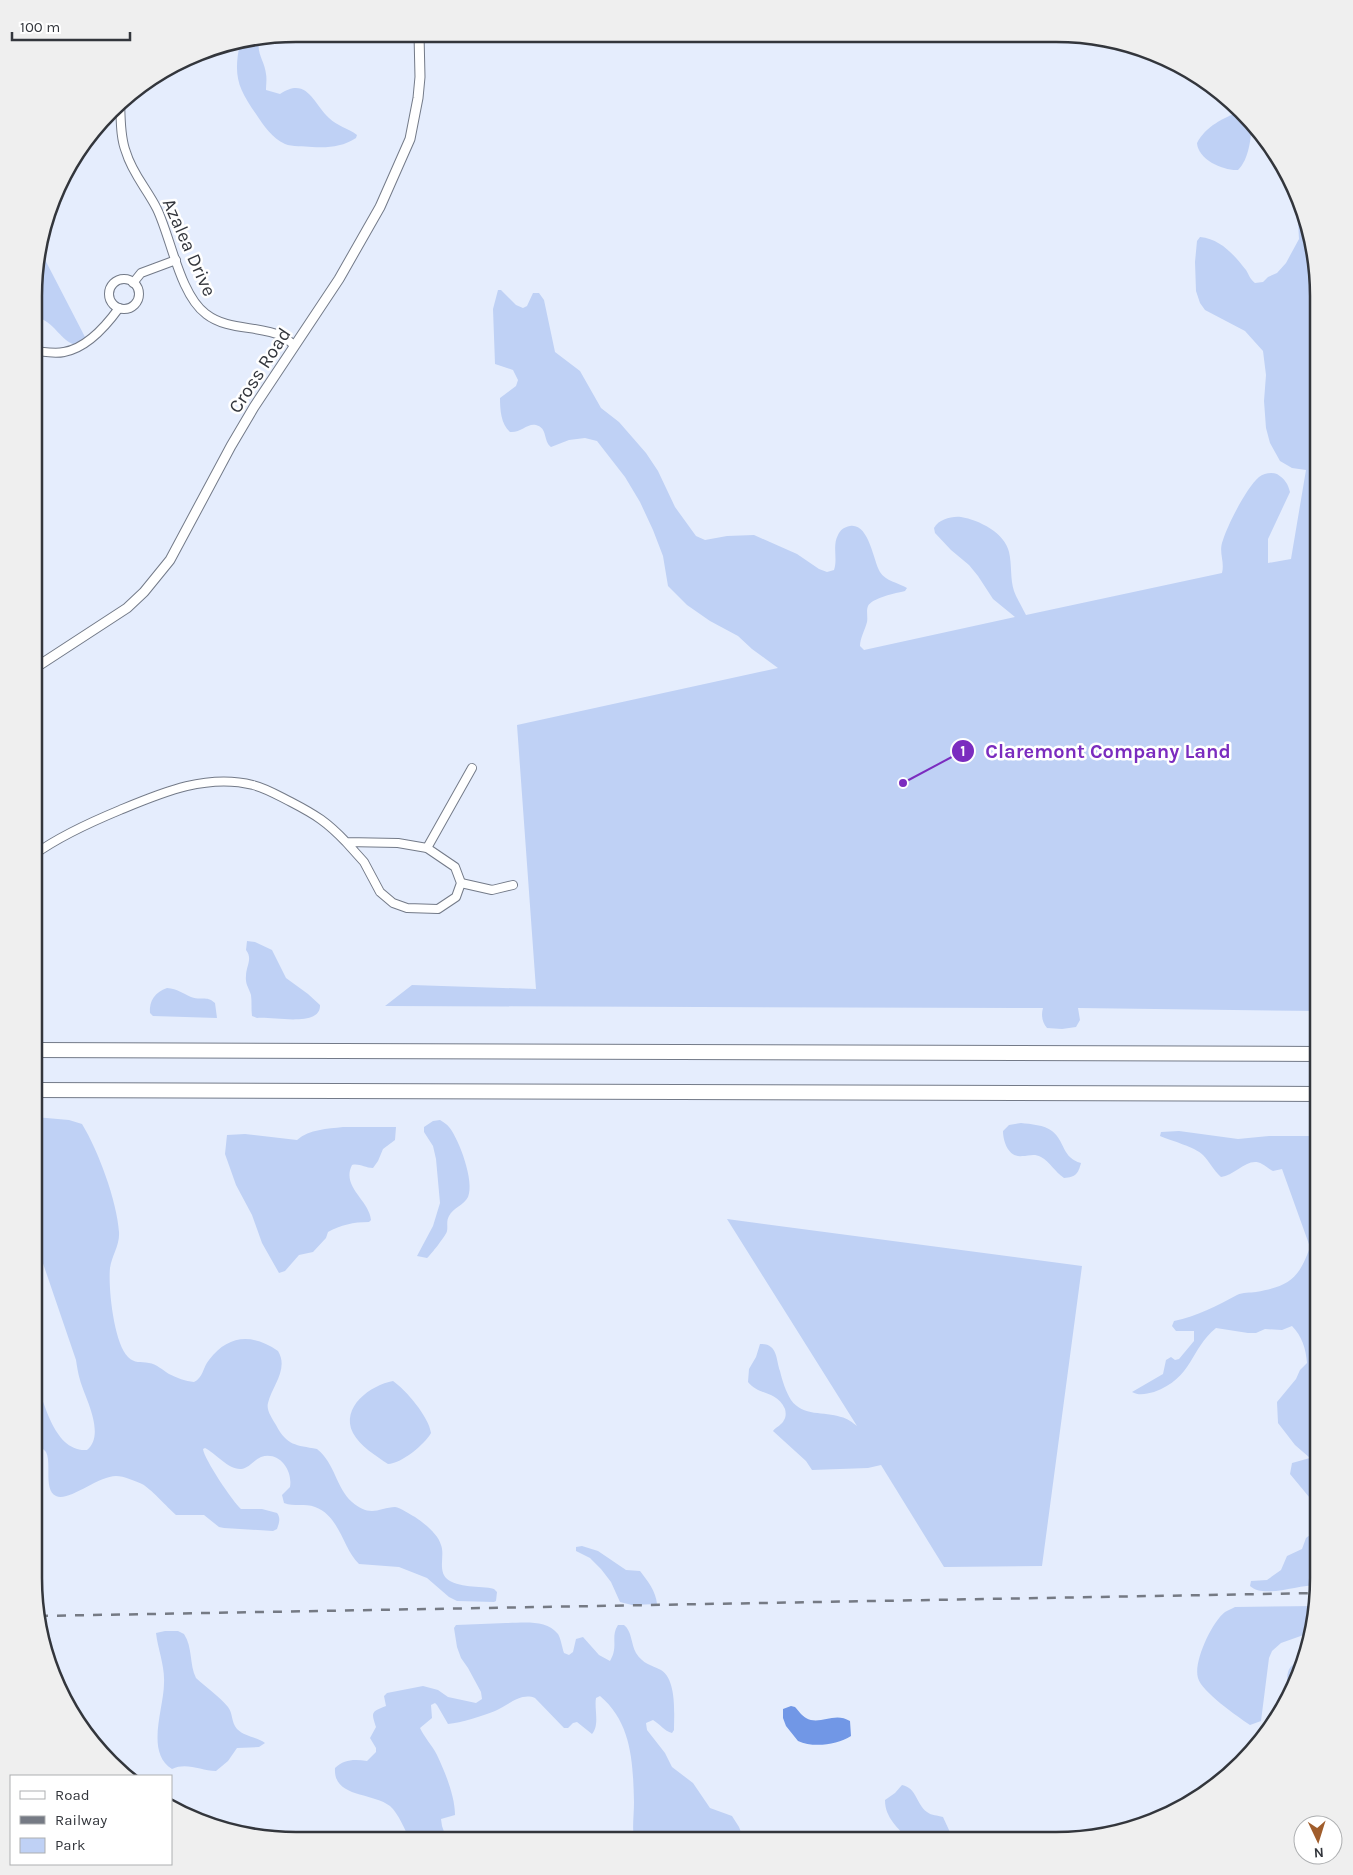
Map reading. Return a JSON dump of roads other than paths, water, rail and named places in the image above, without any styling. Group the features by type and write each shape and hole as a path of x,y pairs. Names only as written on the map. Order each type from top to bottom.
{"highway":[{"path":"42,1050 1310,1054"},
{"path":"42,1090 1310,1094"}],"street":[{"name":"Cross Road","path":"42,663 127,608 158,576 170,560 231,446 338,279 375,215 410,139 420,77 419,42"},
{"name":"Azalea Drive","path":"121,113 126,152 133,169 166,229 176,260 194,303 207,315 220,323 282,336 294,345"},
{"path":"133,283 141,273 176,260"},
{"path":"124,280 133,283 138,290 138,299 133,306 124,309 120,308 112,302 110,297 111,287 124,280"},
{"path":"42,352 55,353 76,349 108,323 120,308"},
{"path":"428,848 472,768"},
{"path":"42,850 89,824 149,798 189,785 227,781 253,785 288,800 330,824 346,842 364,862 380,892 393,903 408,908 438,909 456,897 461,883 455,867 428,848 398,843 346,842"},
{"path":"461,883 492,890 514,885"}],"water":[{"path":"791,1706 811,1720 838,1717 850,1721 851,1736 839,1742 818,1745 798,1741 786,1726 783,1718 783,1709"}],"railway":[{"path":"45,1616 1310,1593"}],"place":[{"name":"Claremont Company Land","path":"903,783"}]}
